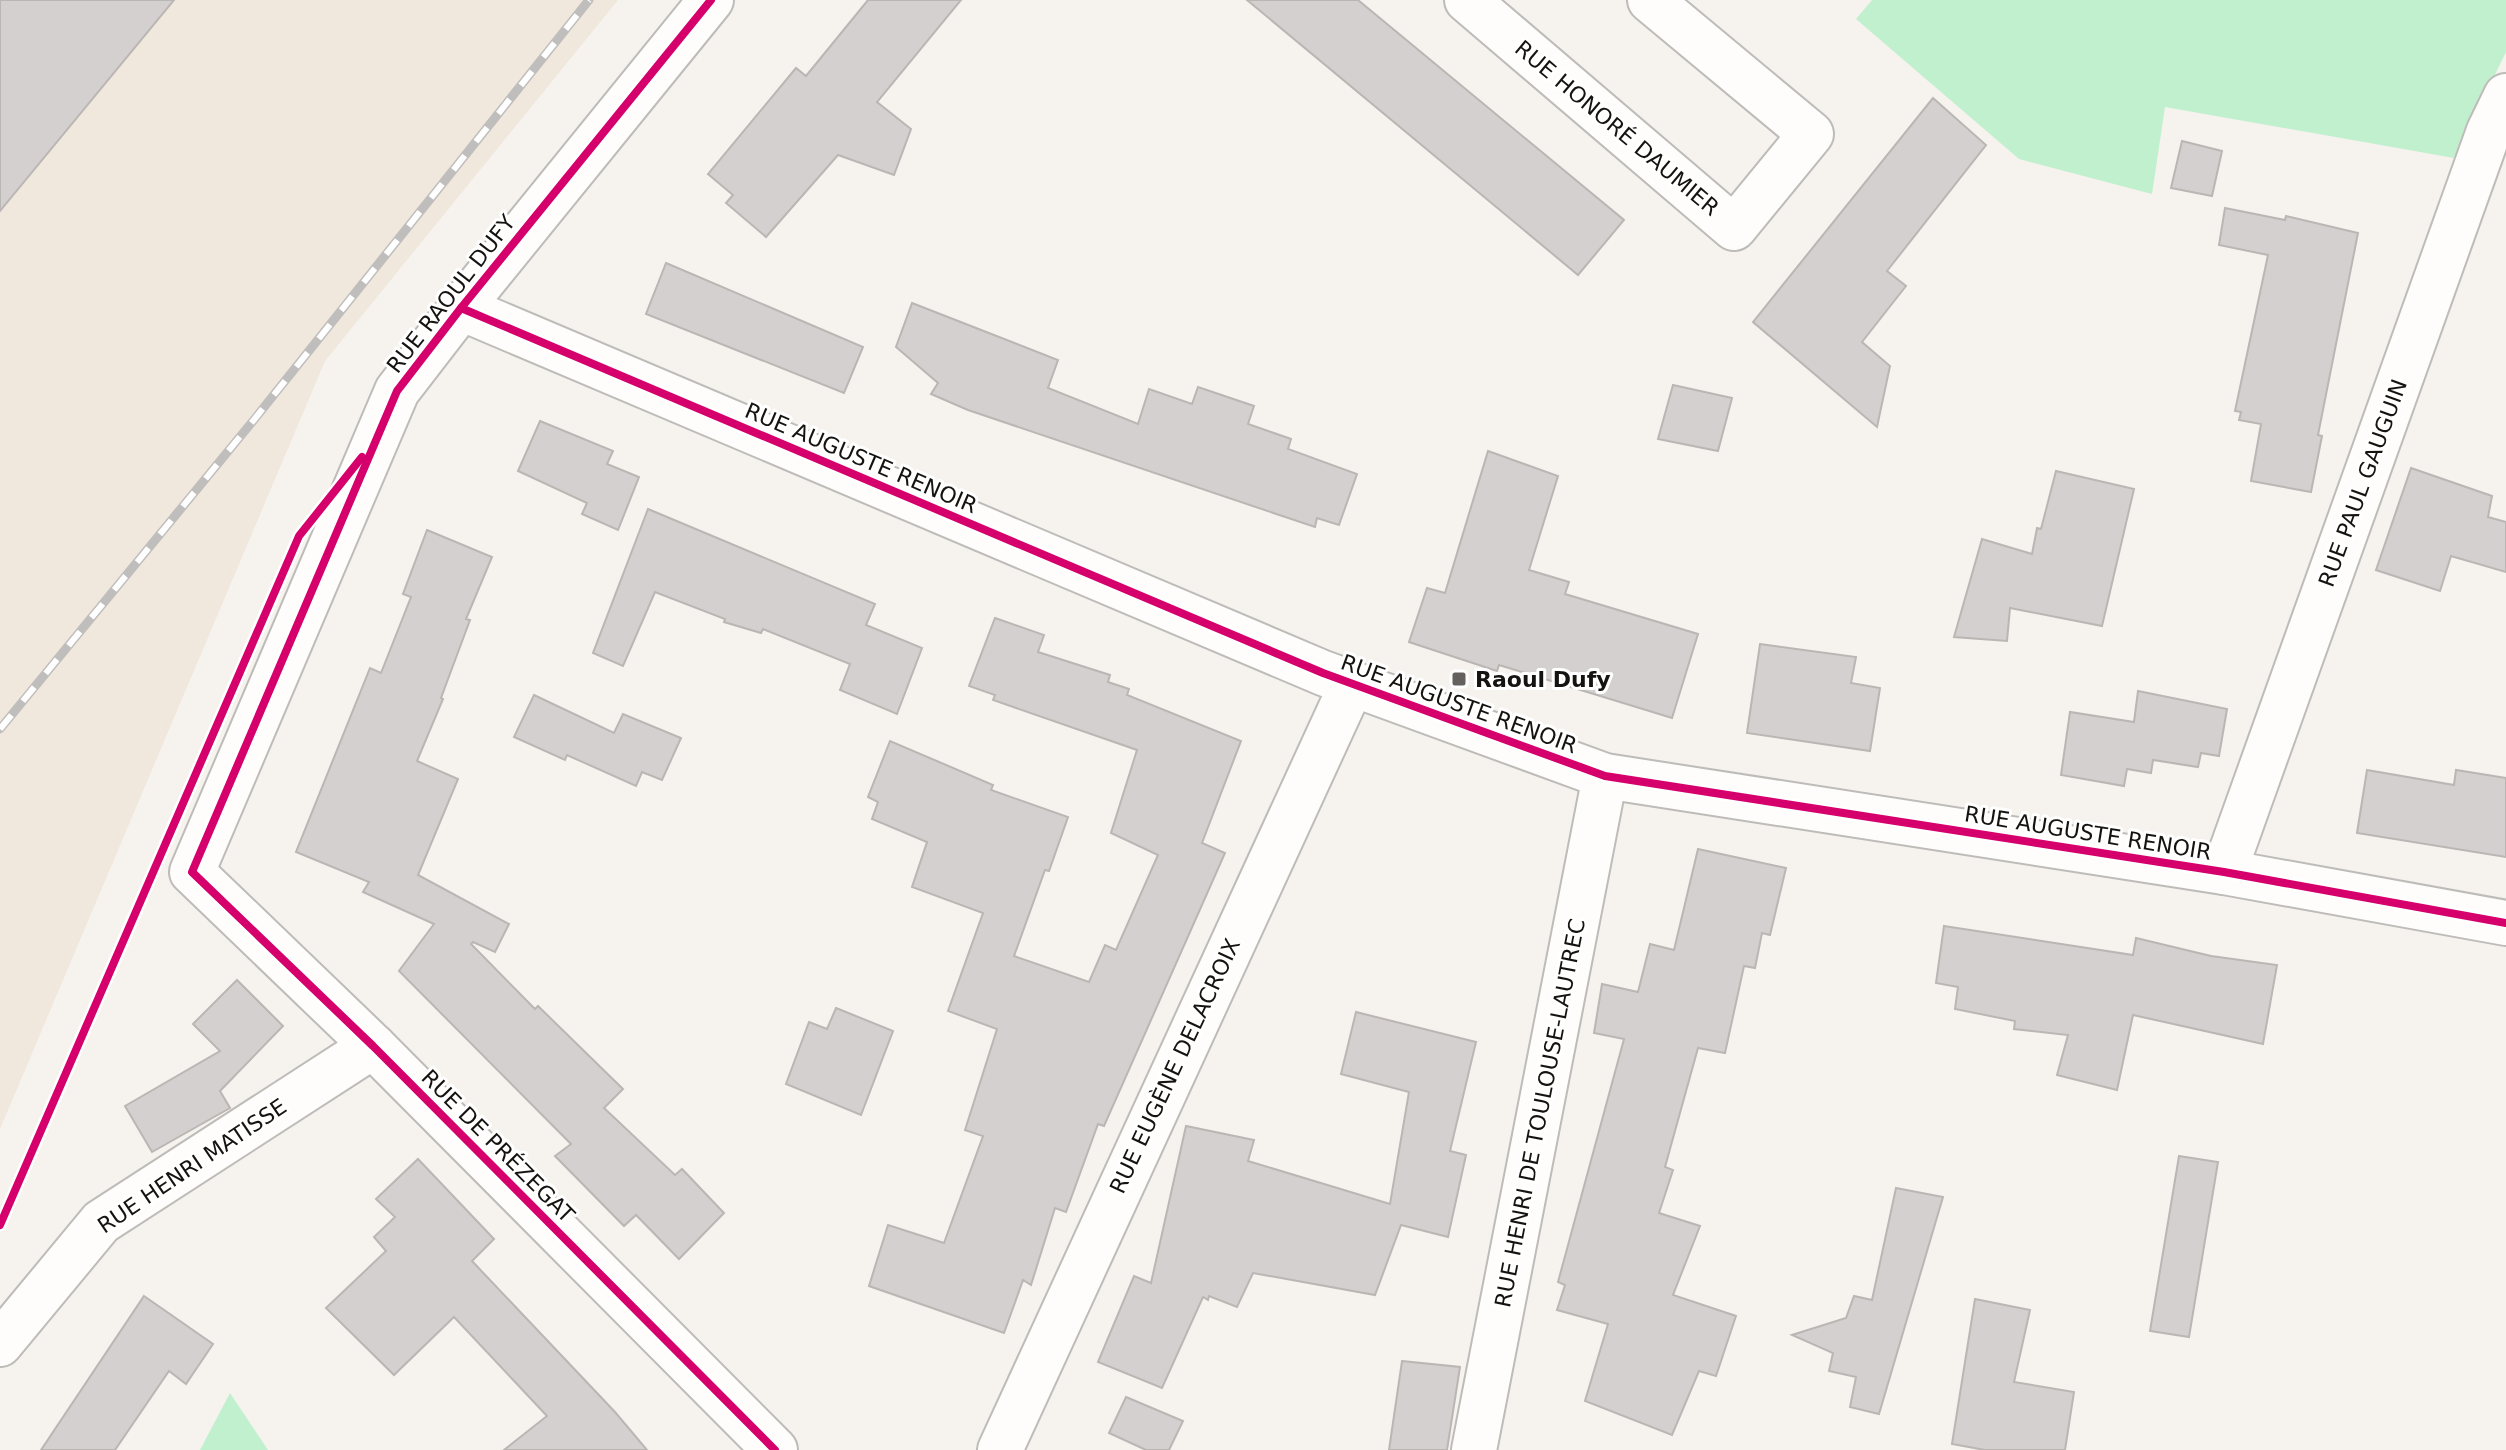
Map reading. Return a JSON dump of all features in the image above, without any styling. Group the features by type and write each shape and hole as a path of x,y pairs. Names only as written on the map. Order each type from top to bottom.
{"street":[{"name":"RUE RAOUL DUFY","path":"192,872 397,391 711,0"},
{"name":"RUE HONORÉ DAUMIER","path":"1467,0 1734,228 1811,134 1650,0"},
{"name":"RUE PAUL GAUGUIN","path":"2224,872 2500,120"},
{"name":"RUE AUGUSTE RENOIR","path":"461,308 1352,684 1605,776 2224,872 2506,923"},
{"name":"RUE EUGÈNE DELACROIX","path":"1000,1450 1352,684"},
{"name":"RUE HENRI DE TOULOUSE-LAUTREC","path":"1474,1450 1605,776"},
{"name":"RUE DE PRÉZEGAT","path":"192,872 373,1046 775,1450"},
{"name":"RUE HENRI MATISSE","path":"0,1344 101,1222 373,1046"}],"shaded area":[{"path":"0,0 618,0 325,361 0,1129"}],"green space":[{"path":"1872,0 2506,0 2506,52 2454,158 2165,107 2152,194 2019,159 1856,19"},
{"path":"230,1393 268,1450 200,1450"}],"building":[{"path":"0,0 174,0 0,211"},
{"path":"868,0 961,0 877,102 911,129 894,175 838,155 766,237 726,203 733,195 708,174 796,68 806,76"},
{"path":"1247,0 1358,0 1624,220 1578,275"},
{"path":"1933,98 1986,145 1887,271 1906,286 1862,342 1890,366 1877,427 1753,322"},
{"path":"2182,141 2222,151 2212,196 2171,188"},
{"path":"2225,208 2285,220 2286,216 2358,233 2318,435 2322,436 2311,492 2251,481 2261,424 2239,420 2241,412 2235,411 2268,255 2219,245"},
{"path":"666,263 863,347 844,393 646,314"},
{"path":"912,303 1058,360 1048,388 1138,424 1149,389 1192,404 1198,387 1254,406 1248,424 1291,439 1288,449 1357,474 1339,525 1317,518 1315,527 968,410 931,394 938,383 896,347"},
{"path":"1673,385 1732,398 1718,451 1658,439"},
{"path":"540,421 613,451 607,464 639,477 618,530 582,514 587,503 518,471"},
{"path":"1488,451 1558,476 1529,570 1569,582 1565,594 1698,634 1672,718 1499,665 1497,671 1409,642 1427,588 1445,593"},
{"path":"2411,468 2492,496 2488,517 2506,522 2506,572 2451,556 2440,591 2376,570"},
{"path":"2056,471 2134,489 2102,626 2010,608 2007,641 1954,637 1982,539 2032,554 2037,528 2041,529"},
{"path":"648,509 875,604 866,625 922,648 897,714 840,690 850,664 763,629 761,633 724,622 725,619 655,592 623,666 593,653"},
{"path":"427,530 492,557 466,619 470,620 443,699 417,761 458,779 418,875 509,924 495,952 473,942 471,944 535,1009 538,1006 623,1089 604,1108 675,1175 682,1169 724,1213 679,1259 636,1215 624,1226 555,1156 571,1144 399,971 434,924 363,892 369,882 296,852 370,668 381,673 411,597 403,594"},
{"path":"995,618 1044,635 1038,652 1110,675 1108,682 1129,689 1127,695 1241,741 1202,843 1225,853 1104,1126 1098,1124 1066,1212 1055,1208 1031,1285 1023,1280 1004,1333 869,1286 888,1225 944,1243 983,1136 965,1130 997,1029 948,1011 983,913 912,887 927,842 872,819 878,802 868,797 890,741 993,785 991,790 1068,817 1014,956 1089,982 1105,945 1116,950 1158,855 1111,833 1137,750 993,700 995,695 969,686"},
{"path":"1760,644 1856,657 1851,683 1880,688 1870,751 1747,733"},
{"path":"2138,691 2227,709 2219,756 2201,753 2198,767 2153,760 2151,773 2127,769 2124,786 2061,775 2070,712 2134,722"},
{"path":"534,695 614,733 623,714 681,738 662,780 642,772 636,786 567,755 565,760 514,737"},
{"path":"2367,770 2454,785 2456,770 2506,778 2506,857 2357,833"},
{"path":"1698,849 1786,868 1770,935 1762,933 1755,968 1744,966 1725,1053 1698,1048 1665,1167 1673,1170 1659,1213 1700,1226 1673,1295 1736,1316 1716,1376 1699,1371 1672,1435 1585,1401 1608,1324 1557,1310 1565,1285 1558,1282 1624,1039 1594,1033 1602,984 1638,992 1650,944 1674,950"},
{"path":"1944,926 2133,955 2136,938 2211,956 2277,965 2263,1044 2133,1015 2117,1090 2057,1075 2068,1035 2014,1029 2015,1021 1955,1009 1958,987 1936,983"},
{"path":"237,980 283,1026 220,1091 230,1108 152,1152 125,1106 220,1051 193,1024"},
{"path":"836,1008 893,1031 861,1115 786,1084 809,1022 827,1029"},
{"path":"1356,1012 1476,1042 1450,1151 1466,1155 1448,1237 1401,1225 1375,1295 1253,1273 1237,1307 1209,1296 1208,1300 1203,1297 1162,1388 1098,1362 1134,1276 1151,1283 1186,1126 1254,1140 1248,1161 1390,1204 1409,1092 1341,1074"},
{"path":"2179,1156 2218,1162 2189,1337 2150,1331"},
{"path":"418,1159 494,1239 472,1261 647,1450 504,1450 547,1416 454,1317 394,1375 326,1308 386,1251 374,1237 395,1217 376,1199"},
{"path":"1896,1188 1943,1197 1879,1414 1850,1407 1856,1377 1829,1371 1833,1353 1792,1335 1846,1318 1854,1296 1872,1300"},
{"path":"144,1296 213,1344 186,1384 169,1371 115,1450 41,1450"},
{"path":"1975,1299 2030,1310 2014,1382 2074,1392 2065,1450 1985,1450 1952,1444"},
{"path":"1402,1361 1460,1367 1447,1450 1389,1450"},
{"path":"1126,1397 1183,1421 1169,1450 1146,1450 1109,1433"}],"railway":[{"path":"0,729 257,416 589,0"}],"cycle path":[{"path":"711,0 397,391 192,872 373,1046 775,1450"},
{"path":"461,308 1323,673 1605,776 2224,872 2506,923"},
{"path":"0,1225 299,536 362,457"}],"place":[{"name":"Raoul Dufy","path":"1459,679"}]}
